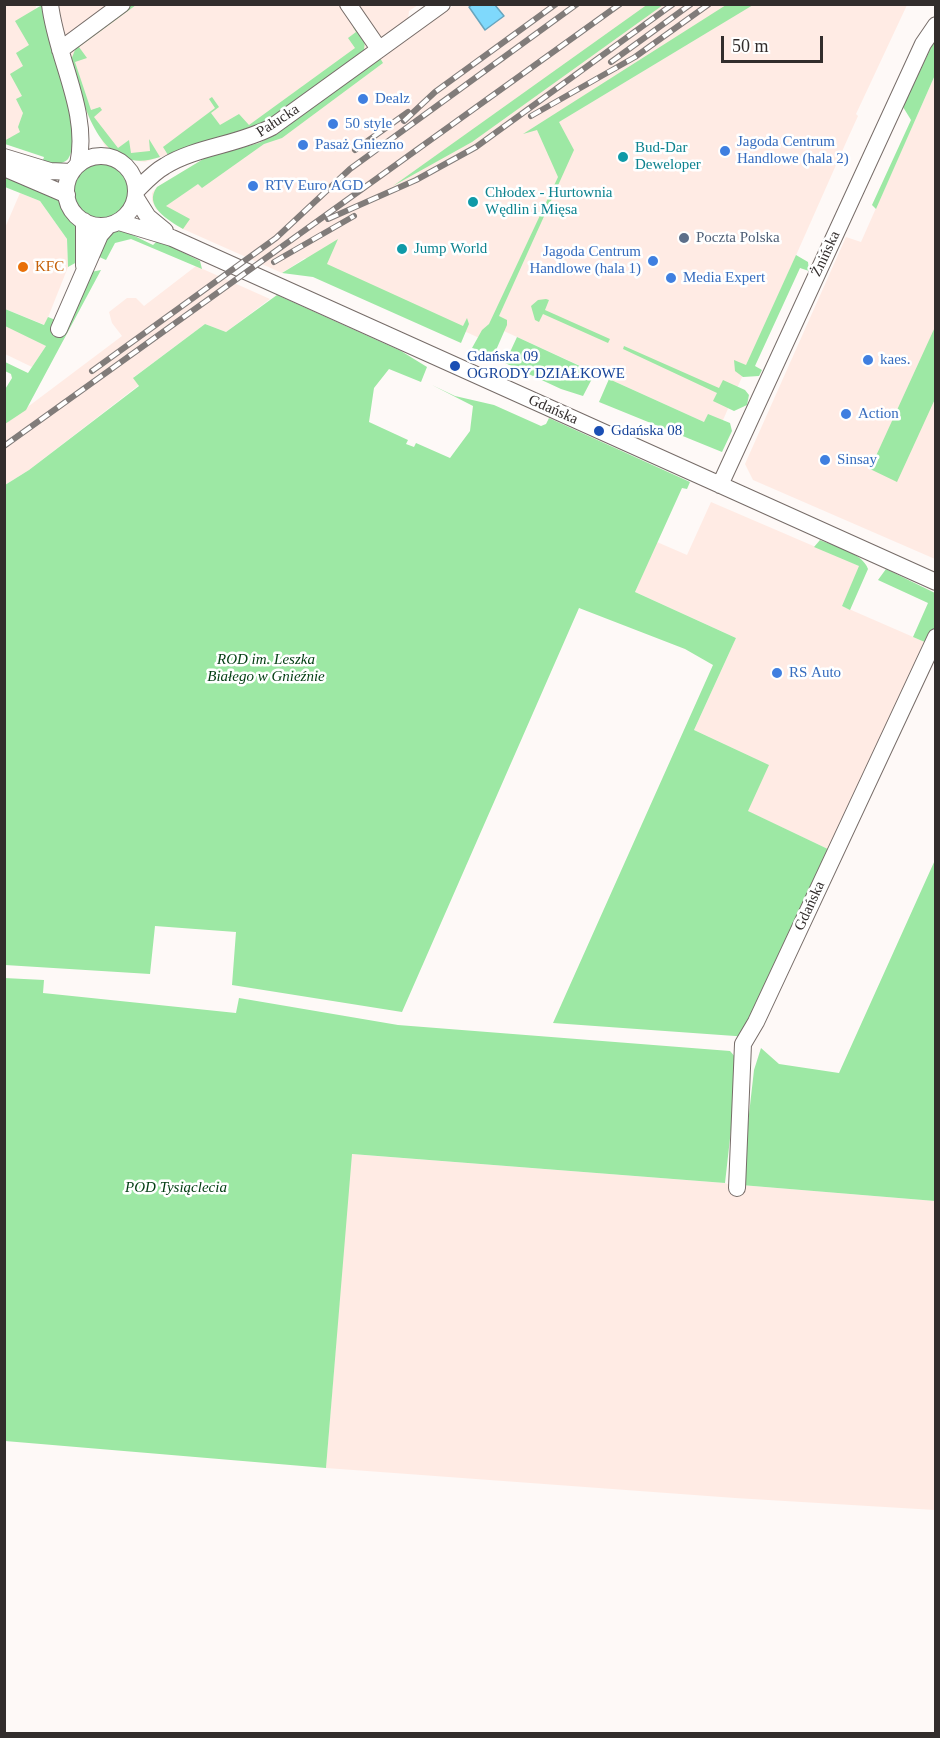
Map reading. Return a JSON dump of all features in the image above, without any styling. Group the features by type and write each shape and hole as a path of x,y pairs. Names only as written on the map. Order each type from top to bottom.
{"street":[{"path":"50,4 60,50 76,103 92,138 105,156 125,165 133,177 136,195 132,208 100,235 59,329"},
{"path":"60,50 122,4"},
{"path":"348,4 379,49"},
{"name":"Pałucka","path":"136,195 164,166 190,155 248,139 272,127 442,4"},
{"name":"Żnińska","path":"720,485 923,44 936,25"},
{"path":"76,103 81,142 67,195 72,210 84,221 96,226 113,224"},
{"path":"4,157 50,171 75,169 90,158 105,156"},
{"name":"Pałucka","path":"125,165 164,166"},
{"path":"4,168 67,195"},
{"name":"Gdańska","path":"136,195 148,216 172,238"},
{"path":"84,221 84,270"},
{"name":"Gdańska","path":"113,224 172,238 936,582"},
{"name":"Gdańska","path":"737,1188 743,1044 756,1022 936,637"}],"shaded area":[{"path":"5,5 36,5 25,150 5,144"},
{"path":"58,5 418,5 409,11 408,20 259,126 145,162 106,148 87,114 73,69"},
{"path":"454,5 907,5 856,114 858,116 719,429 495,327 488,342 305,258 282,273 183,229 156,209 152,201 152,193 157,187 205,158 259,143 278,133"},
{"path":"935,75 935,559 753,480 745,464 846,237 861,242"},
{"path":"20,193 40,201 67,239 68,267 45,325 5,309 4,230"},
{"path":"196,266 270,299 226,332 205,324 134,377 139,385 29,470 5,485 5,424 122,336 112,323 109,312 127,298 136,298 144,306"},
{"path":"5,325 46,346 32,367 5,354"},
{"path":"711,502 860,566 842,606 927,643 832,851 747,811 768,765 694,730 736,638 635,592 657,542 687,555"},
{"path":"351,1154 725,1183 737,1188 741,1185 935,1201 935,1510 326,1468"}],"green space":[{"path":"648,4 663,5 472,142 393,186"},
{"path":"42,5 69,109 72,130 72,147 68,159 59,163 42,163 44,157 5,144 4,141 20,132 18,127 23,113 16,99 22,96 10,74 23,66 16,53 29,45 15,21"},
{"path":"132,5 136,5 79,47 87,58 75,62 91,110 100,107 102,110 94,117 118,148 129,140 131,153 150,151 149,139 160,157 139,161 122,157 108,147 97,132 81,96 71,60 77,45"},
{"path":"726,5 753,5 559,122 574,150 499,316 507,320 507,325 493,357 472,348 482,330 489,324 558,177 537,130 523,134"},
{"path":"357,25 365,41 364,50 259,126 168,155 163,147 215,108 209,99 212,97 219,107 211,113 220,125 239,114 249,125 355,48 348,38 356,32 353,27"},
{"path":"935,39 935,75 876,209 872,205 911,120 903,107"},
{"path":"380,58 383,63 282,138 264,144 202,188 198,184 166,206 190,219 183,229 159,212 153,200 157,187 205,158 259,143 278,133"},
{"path":"96,164 106,164 116,168 124,176 128,191 124,206 116,214 106,218 96,218 86,214 78,206 74,196 74,186 78,176 86,168"},
{"path":"4,175 59,200 78,227 77,262 68,267 67,239 40,201 5,187"},
{"path":"118,228 153,245 158,240 200,261 202,269 131,239 115,243 106,260 97,256 109,232"},
{"path":"338,239 327,264 463,326 467,318 469,324 461,343 313,277 282,273"},
{"path":"796,255 808,262 809,271 800,268 755,366 762,370 759,376 743,377 735,371 734,360 746,365"},
{"path":"101,270 26,410 5,424 4,391 12,378 11,374 5,371 5,362 28,373 46,346 5,326 5,309 44,325 48,317 58,321 91,272"},
{"name":"ROD im. Leszka Białego w Gnieźnie","path":"277,295 401,351 427,367 421,382 389,369 374,388 369,422 408,440 406,444 414,447 416,443 450,458 470,431 473,406 432,385 455,396 494,405 541,426 546,424 549,418 690,482 687,489 682,488 635,592 736,638 694,730 769,765 748,811 832,851 749,1037 553,1023 713,665 685,649 579,608 402,1012 232,985 236,932 155,926 150,974 5,965 5,485 29,470 139,386 133,378 205,324 226,332"},
{"path":"538,300 549,300 545,310 610,339 608,343 543,314 539,322 535,320 531,306"},
{"path":"935,327 935,399 897,482 870,469"},
{"path":"517,337 595,373 583,396 561,389 505,363"},
{"path":"624,346 719,388 723,380 745,390 749,395 747,405 734,411 713,401 717,393 623,349"},
{"path":"609,379 704,422 708,414 730,423 732,431 722,452 599,402"},
{"path":"820,540 854,554 865,563 868,569 850,610 842,606 859,566 814,547"},
{"path":"886,569 935,593 935,626 927,643 913,637 928,603 878,580"},
{"path":"935,860 935,1201 741,1185 754,1070 761,1048 779,1064 839,1073"},
{"name":"POD Tysiąclecia","path":"4,978 44,980 43,993 236,1013 239,998 398,1025 730,1051 737,1059 737,1076 725,1183 352,1154 326,1468 5,1441"}],"water":[{"path":"473,4 495,5 504,16 485,30 469,7"}],"railway":[{"path":"404,121 435,92 556,4"},
{"path":"92,371 276,238 350,169 577,4"},
{"path":"4,446 620,4"},
{"path":"328,219 416,180 476,147 673,4"},
{"path":"611,62 691,4"},
{"path":"531,116 635,57 709,4"},
{"path":"355,150 408,112"},
{"path":"274,262 354,216"}],"place":[{"name":"Dealz","path":"363,99"},
{"name":"50 style","path":"333,124"},
{"name":"Pasaż Gniezno","path":"303,145"},
{"name":"Jagoda Centrum Handlowe (hala 2)","path":"725,151"},
{"name":"Bud-Dar Deweloper","path":"623,157"},
{"name":"RTV Euro AGD","path":"253,186"},
{"name":"Chłodex - Hurtownia Wędlin i Mięsa","path":"473,202"},
{"name":"Poczta Polska","path":"684,238"},
{"name":"Jump World","path":"402,249"},
{"name":"Jagoda Centrum Handlowe (hala 1)","path":"653,261"},
{"name":"KFC","path":"23,267"},
{"name":"Media Expert","path":"671,278"},
{"name":"kaes.","path":"868,360"},
{"name":"Gdańska 09 OGRODY DZIAŁKOWE","path":"455,366"},
{"name":"Action","path":"846,414"},
{"name":"Gdańska 08","path":"599,431"},
{"name":"Sinsay","path":"825,460"},
{"name":"RS Auto","path":"777,673"}]}
